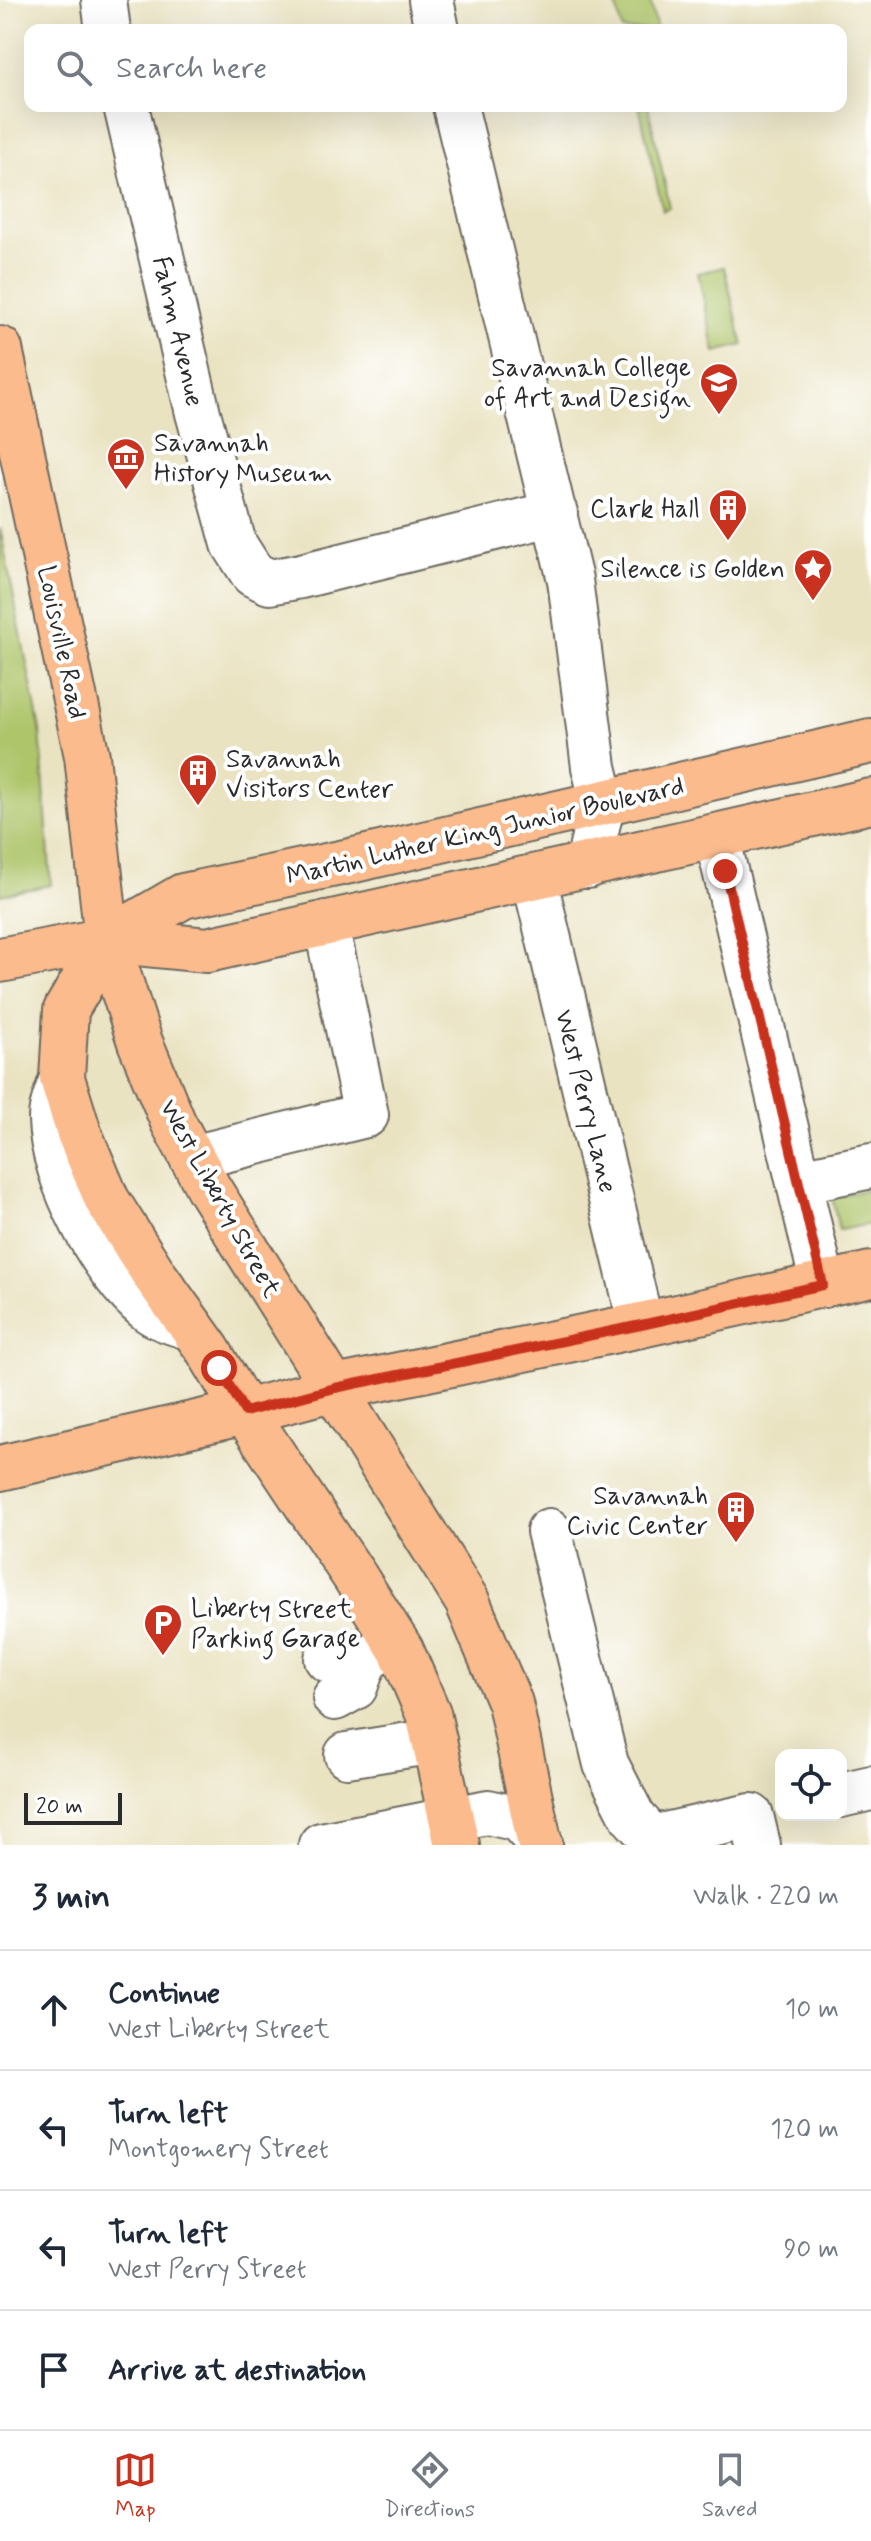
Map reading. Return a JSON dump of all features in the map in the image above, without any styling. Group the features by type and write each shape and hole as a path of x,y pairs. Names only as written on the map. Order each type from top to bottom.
{"main road":[{"name":"Louisville Road","path":"0,349 87,756 107,940"},
{"name":"Martin Luther King Junior Boulevard","path":"107,940 183,896 871,741"},
{"name":"Martin Luther King Junior Boulevard","path":"0,960 107,940 207,950 871,801"},
{"path":"107,940 66,1010 62,1078 79,1133 107,1200 245,1412 352,1690 428,1713 423,1743 454,1832"},
{"name":"West Liberty Street","path":"107,940 140,1042 173,1122 192,1158 467,1601 510,1703 540,1844"},
{"path":"0,1468 245,1412 335,1388 871,1274"}],"street":[{"path":"104,0 107,24"},
{"path":"431,0 436,24"},
{"name":"Fahm Avenue","path":"127,112 198,413 234,544 253,574 270,582 301,576 555,513"},
{"path":"456,112 570,580 594,767 603,803 587,866"},
{"path":"717,836 823,1285"},
{"name":"West Perry Lane","path":"534,877 641,1325"},
{"path":"192,1158 366,1115 326,923"},
{"path":"800,1181 871,1166"},
{"path":"549,1531 606,1764 633,1817 653,1842 763,1823"},
{"path":"352,1690 423,1743"},
{"path":"847,1794 871,1788"},
{"path":"321,1845 454,1832 488,1812 518,1819 540,1844"}],"green space":[{"path":"615,0 650,0 656,24 621,24"},
{"path":"640,112 649,112 670,208 663,211"},
{"path":"724,267 743,345 715,352 698,273"},
{"path":"0,528 40,730 51,885 0,895"},
{"path":"871,1189 871,1224 839,1230 832,1197"}],"place":[{"name":"Savannah College of Art and Design","path":"719,416"},
{"name":"Savannah History Museum","path":"126,491"},
{"name":"Clark Hall","path":"728,542"},
{"name":"Silence is Golden","path":"813,602"},
{"name":"Savannah Visitors Center","path":"198,807"},
{"name":"Savannah Civic Center","path":"736,1544"},
{"name":"Liberty Street Parking Garage","path":"163,1657"}],"route":[{"path":"219,1368 245,1412 335,1388 823,1285 725,871"}]}
